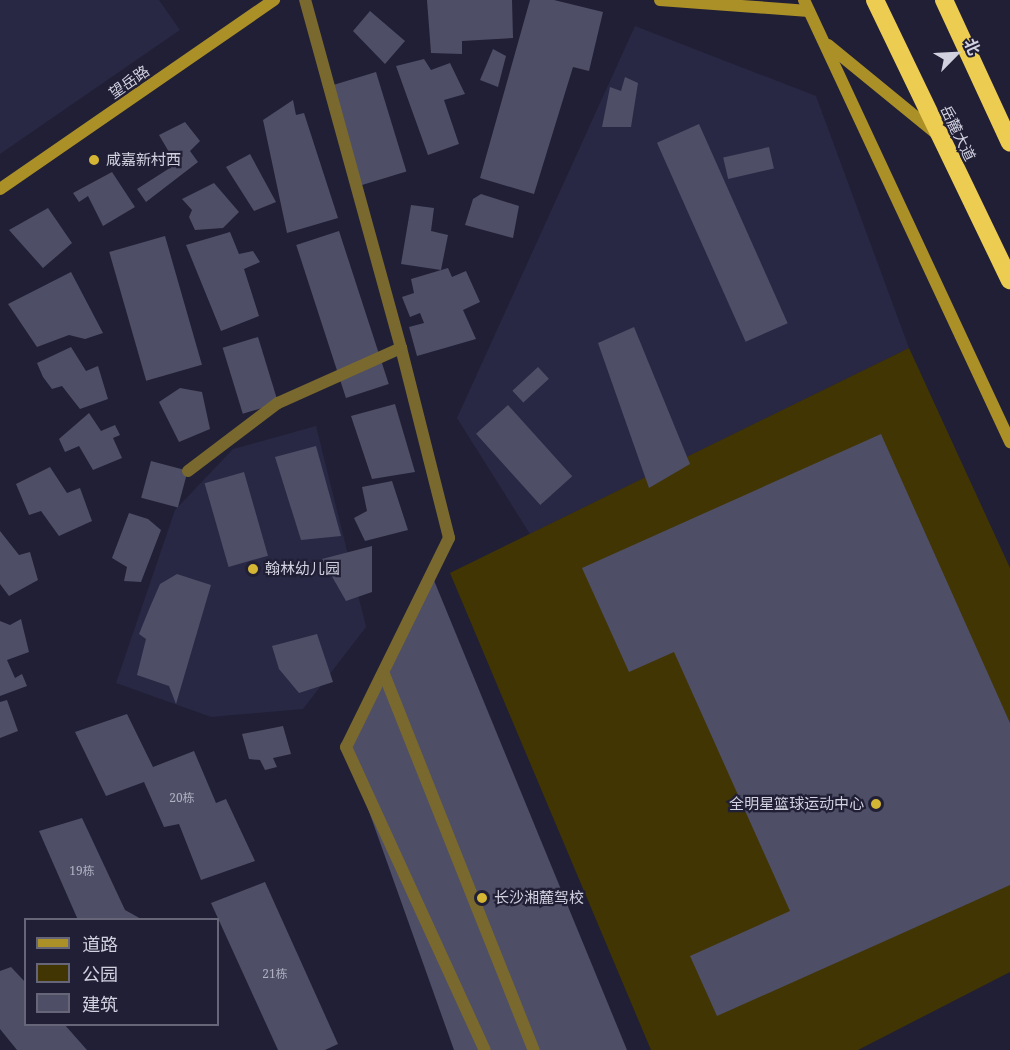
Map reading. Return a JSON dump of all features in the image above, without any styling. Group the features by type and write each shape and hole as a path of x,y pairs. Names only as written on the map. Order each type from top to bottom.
{"highway":[{"name":"岳麓大道","path":"875,0 1010,280"},
{"path":"944,0 1010,143"}],"street":[{"name":"望岳路","path":"0,189 274,0"},
{"path":"305,0 449,538 384,674 346,747 485,1050"},
{"path":"660,0 806,5 1010,442"},
{"path":"825,42 939,136"},
{"path":"188,471 278,403 400,348"},
{"path":"384,674 534,1050"}],"shaded area":[{"path":"0,0 159,0 180,30 0,154"},
{"path":"635,26 816,96 909,348 530,534 457,418"},
{"name":"翰林幼儿园","path":"316,426 366,627 303,709 211,717 116,683 175,510 233,449"}],"green space":[{"path":"909,348 1010,568 1010,972 858,1050 651,1050 450,573"}],"building":[{"path":"427,0 512,0 513,38 462,41 462,54 431,53"},
{"path":"530,0 554,0 603,12 589,71 573,67 534,194 480,178"},
{"path":"370,11 405,41 385,64 353,31"},
{"path":"493,49 506,56 498,87 480,80"},
{"path":"424,59 431,70 450,63 465,94 444,100 459,144 428,155 396,66"},
{"path":"376,72 406,171 360,186 329,86"},
{"path":"625,77 638,83 631,127 602,127 610,87 621,91"},
{"path":"293,100 296,115 304,113 338,218 287,233 263,120"},
{"path":"185,122 200,141 190,151 198,162 146,202 137,189 176,164 159,135"},
{"path":"699,124 788,323 746,342 657,143"},
{"path":"769,147 774,168 728,179 723,158"},
{"path":"250,154 276,202 254,211 226,167"},
{"path":"112,172 135,207 103,226 88,196 79,202 73,193"},
{"path":"214,183 239,212 223,228 195,230 189,217 192,210 182,199"},
{"path":"481,194 519,206 513,238 465,225 473,199"},
{"path":"411,205 434,208 431,231 448,235 441,270 401,264"},
{"path":"48,208 72,243 43,268 9,230"},
{"path":"339,231 389,384 346,398 296,245"},
{"path":"230,232 239,254 253,251 260,262 244,269 259,316 221,331 186,245"},
{"path":"165,236 202,365 146,381 109,252"},
{"path":"448,268 452,277 466,271 480,302 463,310 476,339 417,356 409,327 424,323 420,313 410,317 402,297 414,293 411,279"},
{"path":"71,272 103,333 85,339 69,335 37,347 8,304"},
{"path":"634,327 690,464 649,488 598,343"},
{"path":"258,337 278,403 243,414 223,348"},
{"path":"71,347 86,371 98,366 108,399 80,409 62,386 52,389 43,377 37,363"},
{"path":"538,367 549,379 523,403 512,391"},
{"path":"180,388 202,392 210,429 179,442 159,402"},
{"path":"395,404 415,472 372,479 351,416"},
{"path":"508,405 572,476 540,505 476,434"},
{"path":"89,413 101,431 115,425 120,435 113,438 122,458 93,470 79,446 65,452 59,439"},
{"name":"全明星篮球运动中心","path":"881,434 1010,723 1010,885 717,1016 690,956 790,911 674,652 629,672 582,568"},
{"path":"316,446 341,536 301,540 275,457"},
{"path":"151,461 188,471 178,508 141,498"},
{"path":"50,467 67,493 80,488 92,521 59,536 41,511 29,515 16,484"},
{"path":"244,472 268,556 229,567 205,483"},
{"path":"392,481 408,530 365,541 354,518 367,511 362,487"},
{"path":"129,513 148,519 161,530 141,582 124,581 127,567 112,558"},
{"path":"0,531 19,555 30,552 38,580 9,596 0,584"},
{"path":"372,546 372,592 346,601 322,559"},
{"path":"177,574 211,585 176,704 169,686 137,675 146,639 139,634 160,584"},
{"name":"长沙湘麓驾校","path":"433,578 627,1050 454,1050 346,747"},
{"path":"21,619 29,652 7,660 15,678 22,674 27,686 0,696 0,621 10,625"},
{"path":"317,634 333,682 299,693 279,669 272,646"},
{"path":"7,700 18,731 0,738 0,702"},
{"path":"127,714 153,767 194,751 216,803 226,799 255,861 201,880 179,824 164,827 144,782 106,796 75,732"},
{"path":"283,726 291,754 273,758 277,767 265,770 260,760 249,759 242,734"},
{"path":"82,818 125,910 139,918 77,918 39,831"},
{"path":"265,882 338,1044 325,1050 278,1050 211,903"},
{"path":"11,967 24,981 24,1026 66,1026 87,1050 17,1050 0,1029 0,971"}],"place":[{"name":"咸嘉新村西","path":"94,160"},
{"name":"翰林幼儿园","path":"253,569"},
{"name":"全明星篮球运动中心","path":"876,804"},
{"name":"长沙湘麓驾校","path":"482,898"}]}
